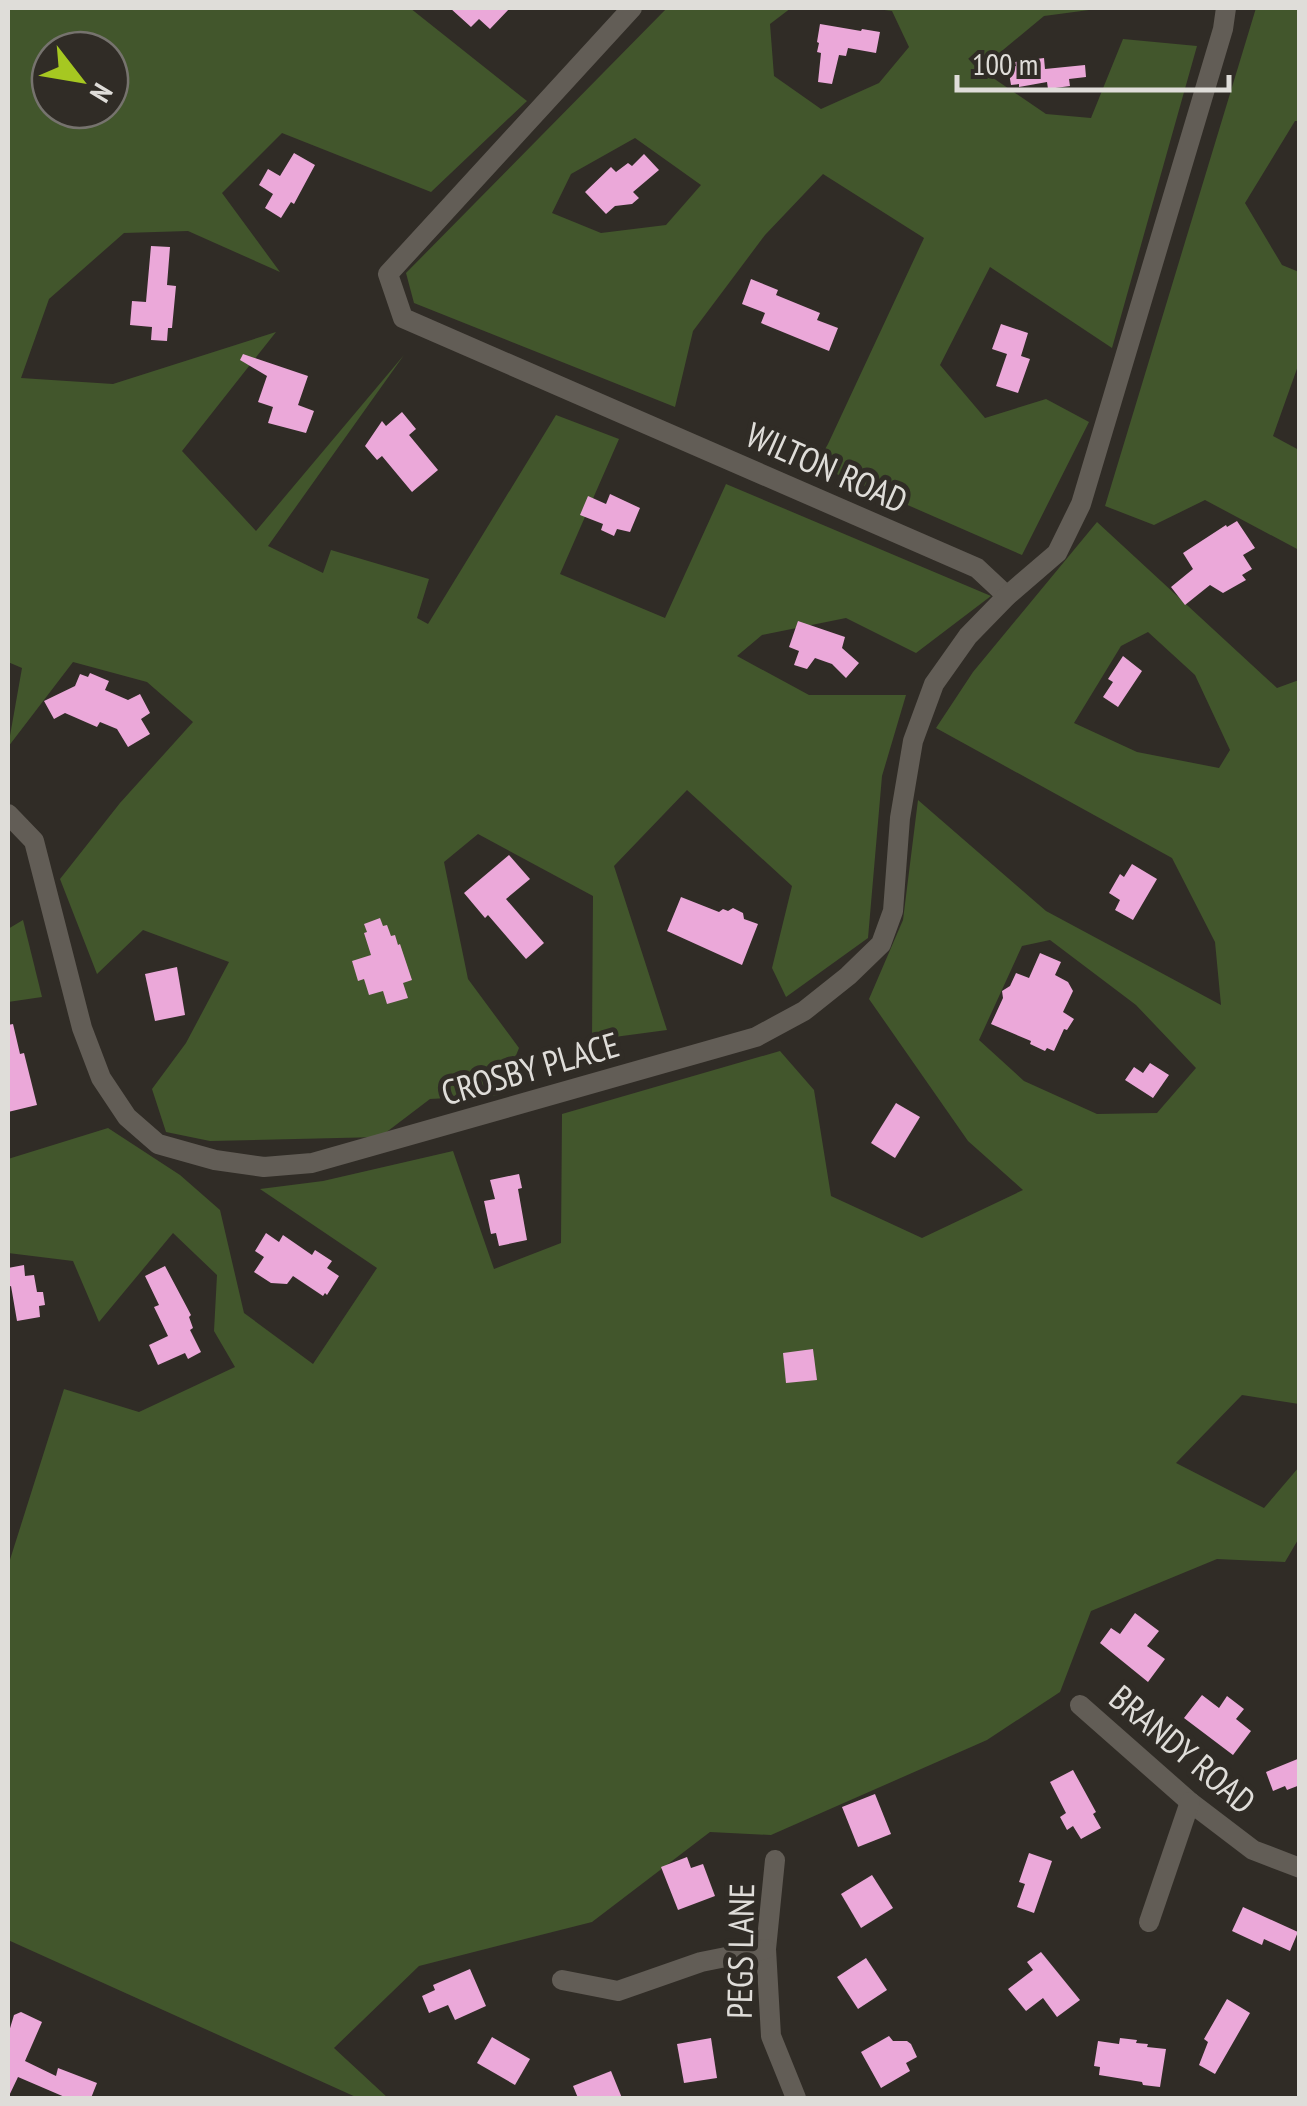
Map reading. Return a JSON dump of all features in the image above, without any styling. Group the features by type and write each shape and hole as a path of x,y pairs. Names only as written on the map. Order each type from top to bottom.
{"street":[{"name":"WILTON ROAD","path":"632,8 388,274 403,318 977,568 1008,596"},
{"path":"1008,596 1058,553 1081,504 1223,29 1226,8"},
{"name":"CROSBY PLACE","path":"8,814 34,841 82,1028 101,1078 127,1117 158,1144 215,1160 264,1167 312,1163 756,1037 804,1011 848,976 880,944 894,911 900,818 913,741 934,684 968,636 1008,596"},
{"name":"BRANDY ROAD","path":"1080,1705 1190,1802 1253,1850 1300,1868"},
{"path":"1149,1922 1190,1802"},
{"name":"PEGS LANE","path":"775,1860 766,1950 771,2036 796,2098"},
{"path":"562,1980 618,1992 701,1962 766,1950"}],"green space":[{"path":"8,8 410,8 527,101 431,192 282,133 222,193 280,272 188,231 124,233 49,299 21,378 113,384 276,332 182,451 256,531 404,355 268,546 323,573 331,550 429,579 417,618 428,624 556,415 619,439 560,574 665,618 726,484 991,596 916,653 846,618 762,635 737,656 809,695 906,695 882,776 868,938 786,997 772,968 792,886 687,790 614,866 667,1030 592,1040 593,896 478,834 444,862 468,979 519,1048 500,1095 430,1099 380,1137 210,1141 166,1132 152,1089 186,1043 229,962 143,930 97,974 60,879 120,803 193,722 147,682 73,662 8,747 22,668 8,662"},
{"path":"667,8 791,8 770,24 774,76 821,109 879,83 909,47 892,11 869,8 1104,8 1044,16 980,69 1046,114 1091,118 1123,39 1197,46 1112,348 990,267 940,365 985,418 1046,399 1089,422 1022,555 816,465 924,238 823,174 765,235 693,331 675,407 414,303 406,273","holes":["635,138 701,185 666,225 601,233 552,213 571,174"]},
{"path":"1256,8 1299,8 1299,121 1295,121 1245,203 1282,265 1299,272 1299,363 1273,436 1299,450 1299,550 1205,500 1154,525 1105,506"},
{"path":"1097,522 1277,688 1299,680 1299,1404 1242,1395 1176,1463 1264,1508 1299,1467 1299,1538 1285,1562 1217,1559 1091,1611 1060,1692 987,1740 771,1835 710,1832 592,1922 419,1966 334,2048 388,2098 358,2098 8,1940 8,1566 64,1389 139,1412 235,1367 214,1331 217,1275 173,1233 99,1322 73,1261 8,1253 8,1159 108,1128 180,1175 220,1210 244,1313 313,1364 377,1268 260,1189 323,1181 453,1151 494,1269 561,1243 562,1114 780,1051 814,1090 831,1196 922,1238 1023,1190 968,1141 869,999 903,920 918,800 1046,911 1221,1005 1215,942 1172,858 936,728 973,672","holes":["1148,632 1195,675 1230,750 1219,768 1137,752 1074,723 1121,646","1050,940 1136,1005 1196,1068 1157,1113 1097,1114 1024,1081 979,1040 1022,946"]},
{"path":"23,920 42,997 8,1002 8,929"}],"building":[{"path":"450,8 510,8 490,29 479,19 471,27"},
{"path":"820,24 880,32 876,53 848,48 846,56 839,55 832,84 818,82"},
{"path":"1044,58 1045,69 1085,65 1086,77 1069,79 1070,86 1048,89 1047,82 1011,85 1008,67 1016,66 1015,62"},
{"path":"294,153 315,165 294,204 291,202 281,218 265,208 273,194 259,185 268,169 280,176"},
{"path":"644,154 659,170 633,192 639,198 632,204 615,206 606,214 585,192 611,167 616,172 628,163 632,166"},
{"path":"151,246 170,247 167,285 176,286 167,341 151,340 152,327 130,325 132,301 146,302"},
{"path":"751,279 778,290 776,295 820,313 817,320 838,328 829,351 761,323 765,313 742,304"},
{"path":"1001,324 1028,333 1021,356 1030,359 1018,393 996,386 1007,354 992,349"},
{"path":"243,354 308,376 298,405 314,411 306,433 268,423 273,407 258,402 267,376 240,360"},
{"path":"402,412 416,429 409,435 438,470 412,492 382,456 377,460 365,446 382,421 386,426"},
{"path":"610,494 640,508 630,532 617,529 614,536 601,530 603,524 580,515 588,496 606,504"},
{"path":"1237,521 1255,548 1243,555 1252,569 1242,575 1246,580 1223,593 1210,585 1185,605 1171,587 1193,569 1183,553"},
{"path":"798,621 845,637 842,648 859,663 846,678 832,664 815,658 807,669 794,665 799,651 789,647"},
{"path":"1123,656 1142,671 1118,707 1103,697 1113,682 1108,679"},
{"path":"90,673 109,681 105,690 128,700 140,694 150,713 141,719 150,734 128,747 117,729 100,722 97,727 65,713 54,719 44,701 75,686 80,674 88,677"},
{"path":"509,855 530,879 506,899 544,943 526,959 464,893"},
{"path":"1132,864 1157,879 1133,920 1115,910 1120,900 1109,893 1120,874 1124,877"},
{"path":"681,897 719,912 733,908 743,913 744,919 758,924 742,965 667,931"},
{"path":"380,918 400,944 412,980 403,983 408,998 387,1004 383,991 369,995 364,979 358,981 352,961 371,955 364,924"},
{"path":"1040,953 1061,962 1055,975 1068,982 1073,991 1063,1012 1074,1019 1064,1029 1054,1051 1045,1051 991,1024 1003,998 1002,991 1010,986 1016,973 1029,978"},
{"path":"177,967 185,1015 155,1021 145,974"},
{"path":"13,1024 37,1105 8,1112 8,1025"},
{"path":"1150,1063 1169,1075 1153,1098 1125,1080 1134,1067 1143,1073"},
{"path":"896,1103 920,1117 895,1158 871,1143"},
{"path":"519,1174 527,1240 499,1246 496,1233 491,1234 484,1201 495,1199 490,1180"},
{"path":"266,1233 279,1242 283,1235 312,1255 315,1250 332,1261 327,1268 339,1276 327,1295 293,1276 287,1284 271,1283 254,1272 264,1257 255,1251"},
{"path":"24,1265 25,1276 34,1275 37,1292 43,1292 45,1305 39,1306 40,1317 17,1321 11,1286 8,1287 8,1268"},
{"path":"165,1266 191,1315 190,1330 201,1352 188,1359 185,1353 158,1365 149,1345 168,1336 145,1276"},
{"path":"813,1349 817,1380 786,1383 783,1353"},
{"path":"1135,1613 1159,1631 1147,1646 1165,1659 1148,1682 1100,1643 1111,1628 1120,1634"},
{"path":"1202,1695 1219,1708 1227,1696 1244,1709 1236,1719 1251,1731 1233,1755 1184,1718"},
{"path":"1300,1758 1300,1785 1273,1791 1266,1772"},
{"path":"1073,1770 1101,1828 1081,1839 1073,1826 1067,1830 1060,1817 1066,1813 1050,1782"},
{"path":"875,1794 891,1834 858,1847 842,1807"},
{"path":"1029,1853 1052,1861 1034,1913 1017,1907 1025,1884 1019,1882"},
{"path":"687,1857 691,1868 703,1864 715,1896 678,1910 661,1867"},
{"path":"872,1875 893,1908 861,1928 841,1894"},
{"path":"1243,1907 1298,1932 1290,1951 1264,1939 1262,1945 1232,1931"},
{"path":"1041,1952 1080,2000 1057,2017 1043,1998 1026,2011 1008,1989 1033,1970 1027,1962"},
{"path":"866,1958 887,1990 858,2009 837,1977"},
{"path":"470,1969 486,2006 455,2020 448,2005 429,2013 422,1996 435,1990 433,1985"},
{"path":"1227,1999 1250,2013 1215,2074 1199,2065 1208,2042 1204,2039"},
{"path":"21,2012 42,2022 25,2061 56,2076 58,2068 97,2083 91,2098 67,2098 18,2077 8,2098 8,2035 14,2015"},
{"path":"889,2036 893,2041 911,2044 917,2057 906,2063 910,2071 881,2088 861,2052"},
{"path":"492,2037 530,2059 515,2085 477,2063"},
{"path":"711,2038 717,2078 684,2083 677,2044"},
{"path":"1120,2038 1166,2049 1160,2087 1099,2075 1100,2067 1094,2066 1098,2041 1119,2044"},
{"path":"611,2071 622,2098 578,2098 573,2086"}]}
